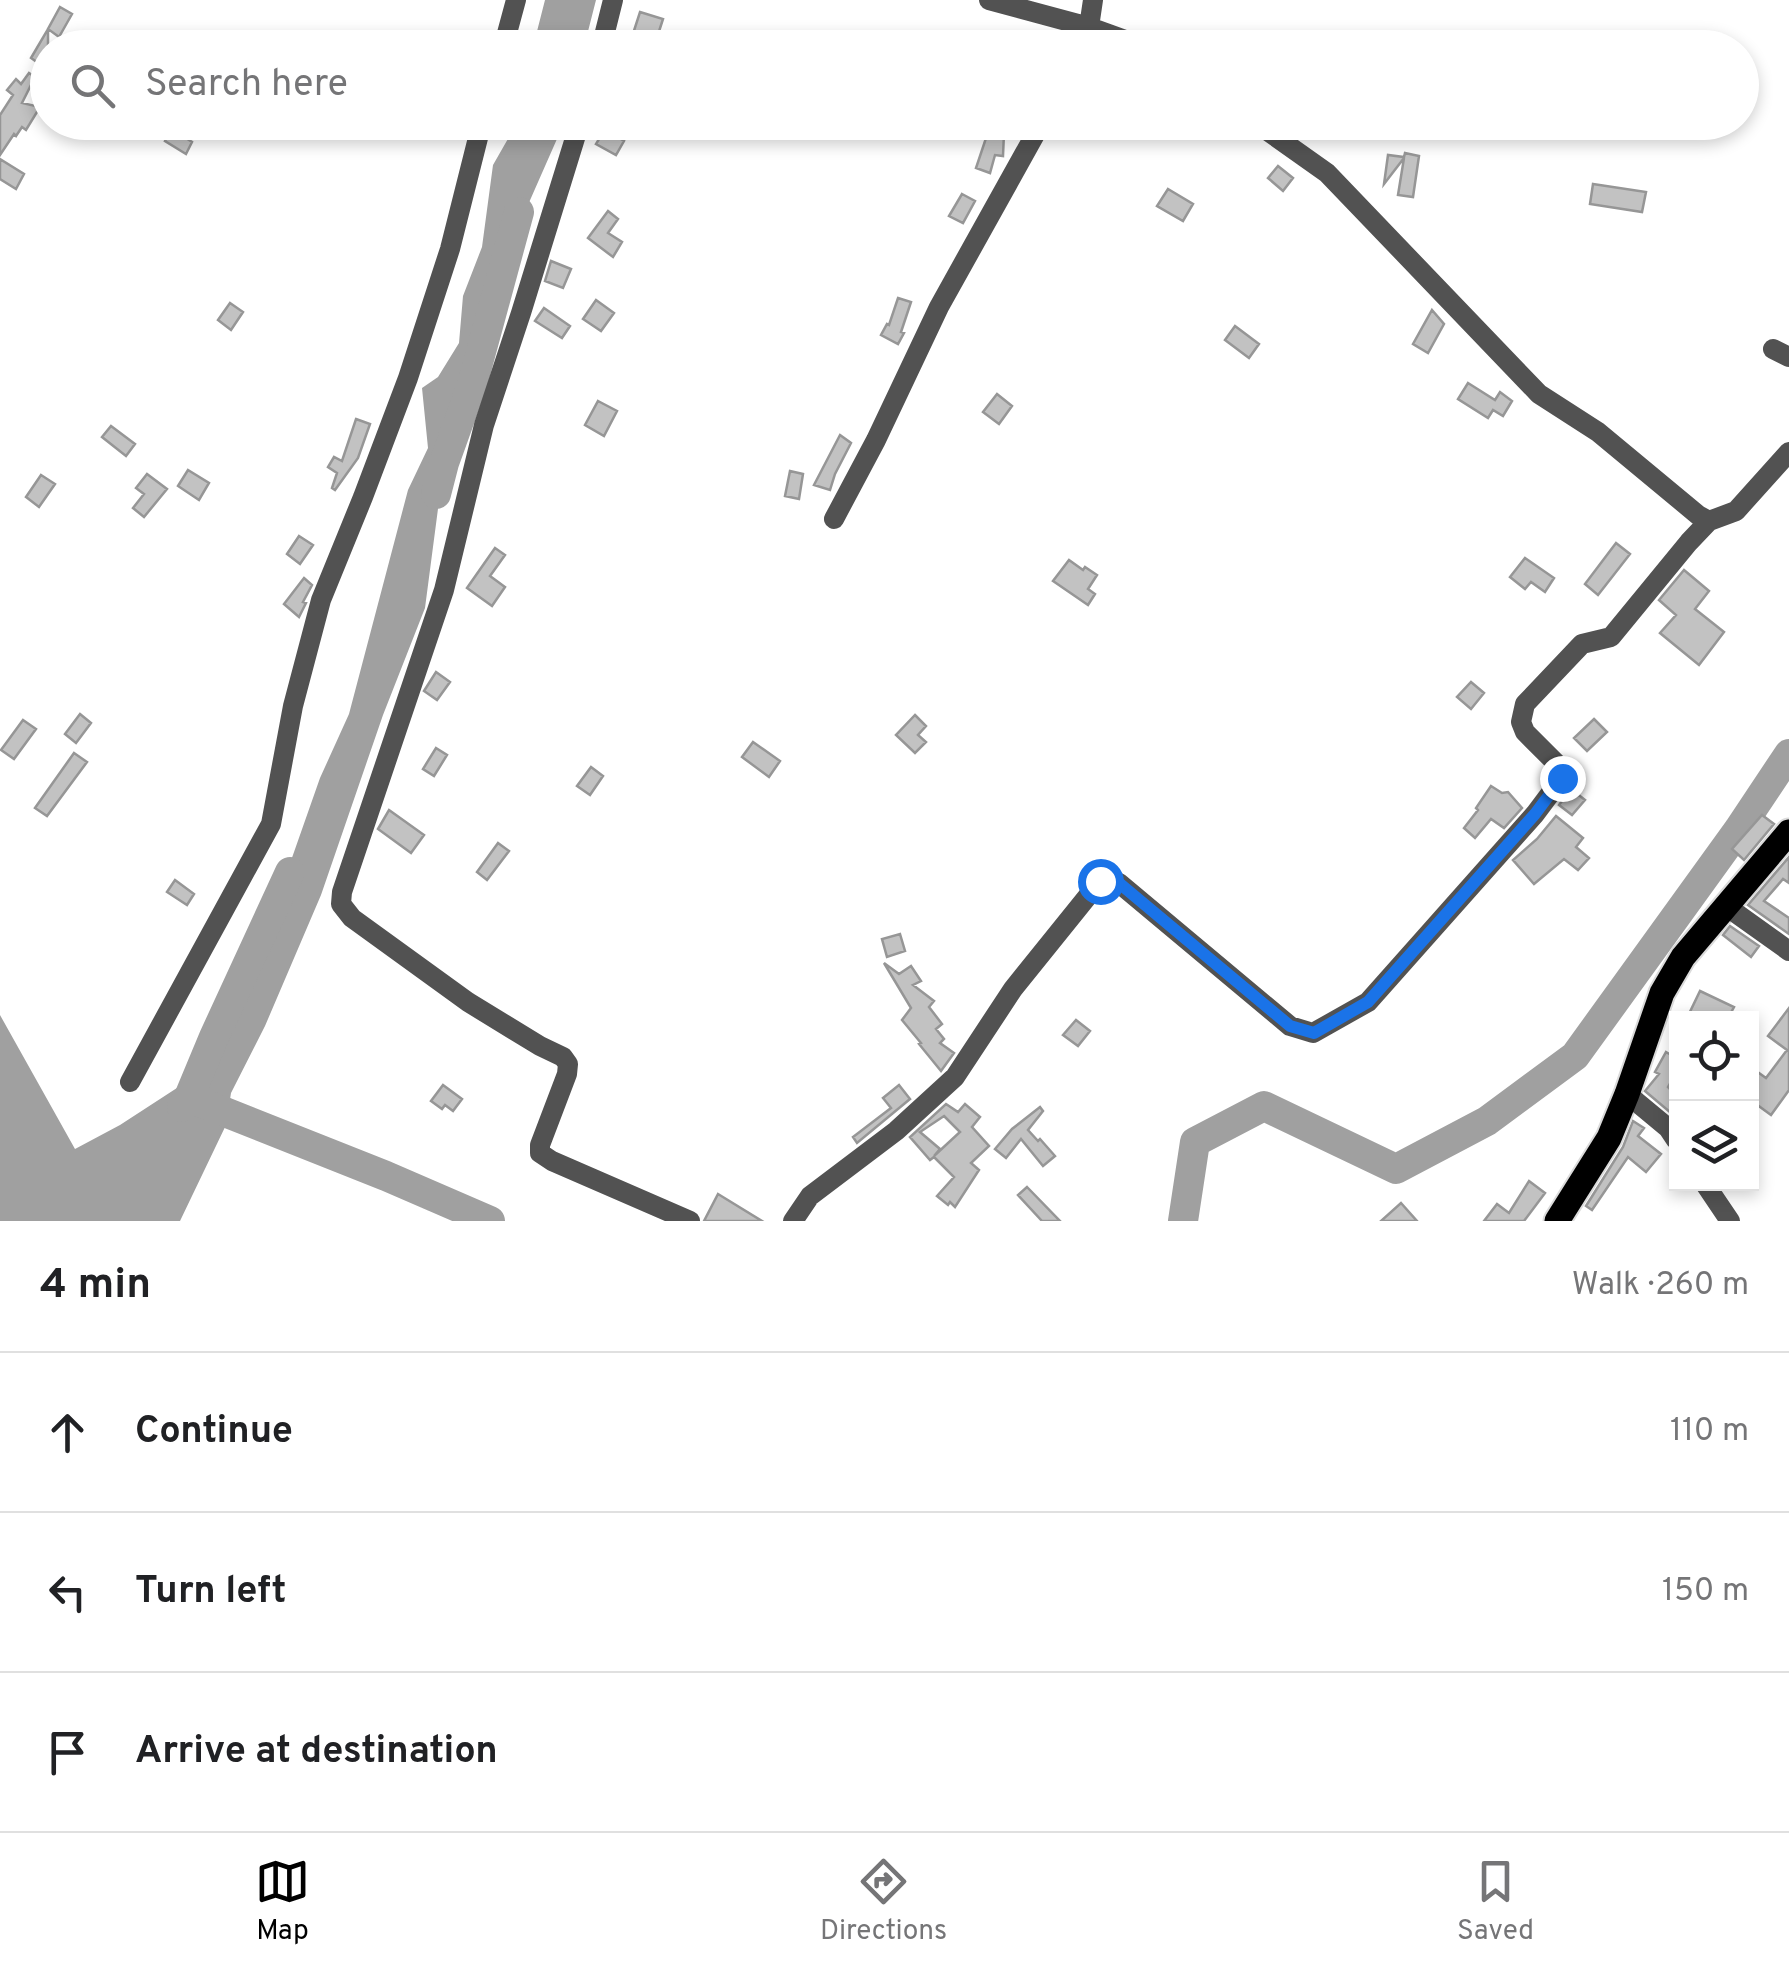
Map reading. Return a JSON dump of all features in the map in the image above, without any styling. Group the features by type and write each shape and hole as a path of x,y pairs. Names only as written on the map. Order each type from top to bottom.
{"main road":[{"path":"1557,1221 1606,1146 1662,993 1683,957 1789,832"}],"street":[{"path":"508,30 516,0"},
{"path":"606,30 613,0"},
{"path":"989,0 1098,30"},
{"path":"1088,30 1093,0"},
{"path":"130,1082 271,824 293,706 320,600 408,378 450,249 477,140"},
{"path":"575,140 484,425 444,590 340,904 352,918 468,1002 563,1057 568,1064 567,1074 540,1153 552,1162 690,1221"},
{"path":"834,519 939,307 1032,140"},
{"path":"1281,140 1327,172 1539,394 1598,432 1709,521"},
{"path":"792,1221 810,1196 896,1131 955,1077 1013,990 1100,881 1107,878 1119,883 1290,1026 1314,1033 1368,1002 1535,814 1562,778 1564,771 1525,732 1521,722 1524,704 1582,644 1610,638 1688,542 1709,521 1736,511 1789,452"},
{"path":"1726,906 1789,952"},
{"path":"1627,1094 1669,1130"},
{"path":"1710,1191 1730,1221"}],"shaded area":[{"path":"545,0 596,0 588,30 537,30"},
{"path":"507,140 557,140 509,248 472,385 444,463 425,608 383,715 321,895 265,1026 231,1093 226,1125 180,1221 0,1221 0,1015 75,1149 200,1073 224,1030 242,977 274,909 320,778 349,714 408,490 428,448 422,388 438,377 459,343 463,296 482,247 493,165"}],"building":[{"path":"60,7 72,14 63,30 48,29"},
{"path":"640,12 663,19 659,30 634,30"},
{"path":"30,74 30,87 22,103 30,105 30,123 26,130 22,127 14,134 0,155 0,115 13,95 7,90 16,79 21,84"},
{"path":"189,140 192,142 186,154 165,141"},
{"path":"598,140 624,141 616,155 596,144"},
{"path":"985,140 1004,140 1003,156 995,155 990,173 976,168"},
{"path":"1405,153 1419,156 1413,197 1398,195 1404,158 1384,184 1388,155 1404,157"},
{"path":"0,159 24,174 16,189 0,179"},
{"path":"1278,166 1293,178 1283,191 1268,178"},
{"path":"1593,184 1646,192 1642,212 1590,204"},
{"path":"1168,189 1193,204 1183,221 1157,206"},
{"path":"962,194 975,201 963,223 949,216"},
{"path":"608,211 618,219 608,233 622,242 613,257 588,238"},
{"path":"551,261 571,269 563,288 545,281"},
{"path":"898,298 911,302 898,344 881,335 889,325"},
{"path":"596,300 614,313 601,331 583,319"},
{"path":"230,303 243,312 231,330 218,320"},
{"path":"544,308 570,326 562,338 535,321"},
{"path":"1432,310 1444,324 1428,353 1413,344"},
{"path":"1235,326 1259,344 1249,358 1225,340"},
{"path":"1468,383 1495,400 1500,392 1512,401 1503,416 1493,410 1488,418 1458,399"},
{"path":"997,394 1012,406 999,424 983,412"},
{"path":"598,401 617,411 604,436 585,425"},
{"path":"356,419 370,424 358,458 335,490 332,488 337,473 328,467 334,457 342,461"},
{"path":"111,426 135,444 126,456 102,437"},
{"path":"840,435 851,443 830,490 814,485"},
{"path":"188,470 209,483 199,500 178,486"},
{"path":"790,471 803,474 799,499 785,496"},
{"path":"147,474 167,489 144,517 133,508 144,494 136,488"},
{"path":"41,475 55,484 39,507 26,497"},
{"path":"299,536 313,545 300,564 287,554"},
{"path":"1616,543 1630,554 1598,595 1585,584"},
{"path":"495,548 505,555 490,576 505,587 492,606 467,588"},
{"path":"1525,558 1554,578 1545,592 1531,582 1525,589 1510,577"},
{"path":"1069,560 1097,575 1088,589 1095,594 1088,605 1053,581"},
{"path":"1684,570 1709,591 1695,609 1724,632 1699,665 1660,633 1676,615 1659,600"},
{"path":"304,578 312,585 299,617 284,604"},
{"path":"436,672 450,682 437,700 424,691"},
{"path":"1471,682 1484,693 1471,709 1457,697"},
{"path":"80,714 91,723 76,743 65,734"},
{"path":"915,715 926,726 918,735 926,742 915,753 896,735"},
{"path":"1594,719 1607,732 1587,751 1574,738"},
{"path":"23,720 36,729 14,759 1,750"},
{"path":"753,742 780,761 769,777 742,757"},
{"path":"436,748 447,755 434,776 423,769"},
{"path":"74,753 87,762 47,816 35,808"},
{"path":"591,767 603,776 590,795 577,786"},
{"path":"1491,786 1508,792 1522,808 1504,828 1491,819 1475,838 1464,828"},
{"path":"1571,789 1585,800 1572,815 1559,805"},
{"path":"389,810 424,835 411,853 378,829"},
{"path":"1762,815 1774,824 1744,860 1732,849"},
{"path":"1556,816 1583,838 1576,847 1589,858 1578,870 1564,859 1534,884 1513,860"},
{"path":"498,843 509,851 487,880 477,872"},
{"path":"1789,857 1789,883 1783,879 1764,901 1789,918 1789,934 1748,905"},
{"path":"175,880 194,894 187,905 167,892"},
{"path":"1730,926 1759,946 1751,957 1723,935"},
{"path":"900,934 905,951 887,957 882,939"},
{"path":"884,963 899,974 911,966 921,981 913,985 934,1001 929,1007 942,1024 936,1029 944,1039 940,1043 954,1053 941,1071 902,1020 911,1008"},
{"path":"1700,991 1734,1007 1732,1011 1690,1011"},
{"path":"1789,1008 1789,1090 1771,1115 1759,1106 1759,1073 1766,1078 1787,1050 1768,1036"},
{"path":"1076,1020 1090,1031 1078,1046 1063,1035"},
{"path":"1666,1052 1669,1054 1669,1111 1645,1091 1659,1074 1655,1072"},
{"path":"443,1085 462,1099 453,1111 431,1101"},
{"path":"899,1085 910,1099 857,1143 853,1137 891,1108 883,1098"},
{"path":"946,1104 958,1112 965,1104 980,1117 972,1127 989,1146 971,1163 979,1170 955,1207 937,1196 954,1177 934,1157 930,1160 910,1137","holes":["944,1116 960,1132 934,1156 940,1149 920,1132"]},
{"path":"1040,1107 1043,1111 1028,1130 1055,1156 1043,1166 1021,1139 1006,1158 995,1149 1012,1129"},
{"path":"1633,1121 1644,1128 1638,1136 1661,1154 1646,1172 1628,1157 1592,1210 1586,1206 1623,1147"},
{"path":"1529,1181 1545,1193 1524,1221 1484,1221 1497,1204 1509,1213"},
{"path":"1027,1187 1060,1221 1042,1221 1018,1195"},
{"path":"718,1194 762,1221 704,1221"},
{"path":"1401,1203 1417,1221 1381,1221"}],"waterway":[{"path":"436,494 472,385 519,212"},
{"path":"1183,1221 1195,1142 1264,1106 1396,1169 1487,1121 1575,1056 1789,754"},
{"path":"182,1107 290,872"},
{"path":"192,1099 490,1221"}],"route":[{"path":"1100,881 1107,878 1119,883 1290,1026 1314,1033 1368,1002 1535,814 1562,778"}]}
